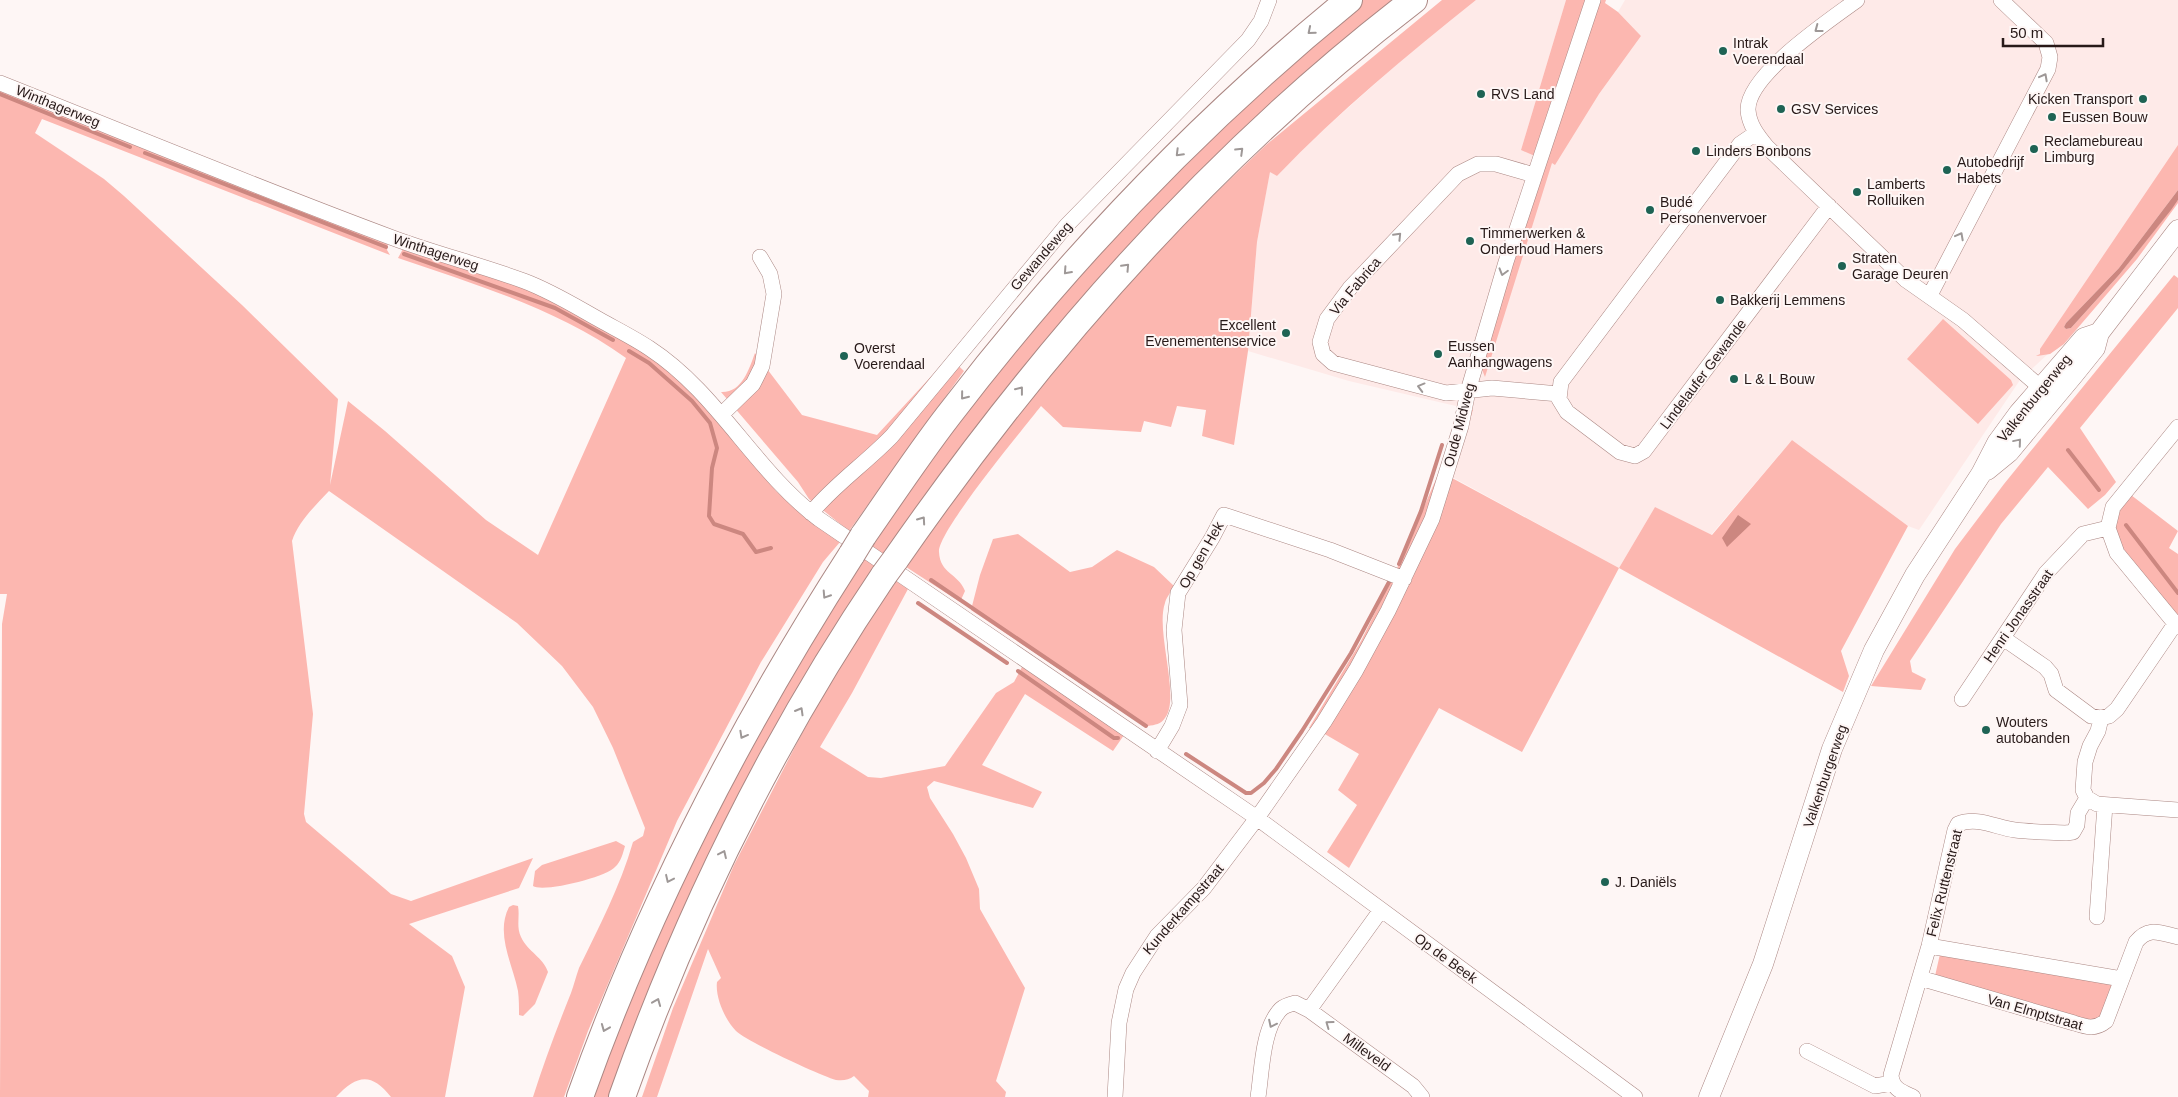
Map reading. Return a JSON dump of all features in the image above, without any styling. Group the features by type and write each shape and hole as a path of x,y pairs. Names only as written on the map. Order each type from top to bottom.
{"highway":[{"path":"580,1097 624,982 651,919 705,804 771,686 857,545 948,416 1047,294 1090,246 1193,140 1264,72 1349,0"},
{"path":"622,1097 658,1000 731,838 773,758 827,664 889,567 986,432 1085,311 1216,174 1292,102 1414,0"}],"main road":[{"name":"Valkenburgerweg","path":"1708,1097 1763,964 1832,749 1874,650 1915,574 1981,474 2009,452 2047,393 2094,348 2099,333 2178,230"}],"street":[{"name":"Gewandeweg","path":"811,513 831,490 867,461 892,436 1066,226 1248,40 1261,21 1269,0"},
{"name":"Oude Midweg","path":"1257,818 1328,715 1356,670 1404,579 1432,519 1463,421 1468,391 1506,262 1593,0"},
{"path":"1857,0 1794,48 1766,75 1752,93 1748,108 1750,121 1756,133 1767,147 1906,280 1930,295 1963,320 2047,393"},
{"path":"1930,295 2048,69 2050,57 2046,44 2001,0"},
{"name":"Winthagerweg","path":"0,83 393,238 549,291 660,355 693,382 722,414 770,475 811,513"},
{"path":"1468,391 1492,388 1558,394 1565,377 1740,144 1756,133"},
{"name":"Via Fabrica","path":"1468,391 1446,394 1333,363 1327,359 1321,349 1320,336 1327,319 1350,288 1458,174 1478,164 1496,164 1534,175"},
{"name":"Lindelaufer Gewande","path":"1558,394 1561,404 1567,412 1620,452 1635,456 1644,451 1829,206"},
{"path":"722,414 753,384 762,366 774,294 770,274 760,257"},
{"path":"2003,638 2045,666 2051,674 2056,690 2090,716 2101,718 2109,716 2117,709 2176,626 2117,553 2108,528 2113,507 2178,427"},
{"path":"811,513 1257,818"},
{"name":"Op gen Hek","path":"1157,750 1172,726 1180,705 1174,630 1178,593 1224,515 1330,550 1404,579"},
{"name":"Henri Jonasstraat","path":"1962,699 2046,573 2083,534 2108,528"},
{"path":"2101,718 2098,731 2090,746 2085,762 2083,790 2088,798 2097,804 2178,810"},
{"name":"Felix Ruttenstraat","path":"1929,946 1955,830 1958,824 1964,821 1993,823 2013,830 2066,834 2073,832 2077,825 2078,813 2088,798"},
{"path":"2097,917 2105,805"},
{"name":"Op de Beek","path":"1257,818 1635,1097"},
{"name":"Kunderkampstraat","path":"1115,1097 1119,1023 1126,990 1133,973 1157,936 1204,888 1257,818"},
{"path":"1309,1010 1382,910"},
{"name":"Van Elmptstraat","path":"1920,978 2090,1028 2099,1026 2106,1021 2136,942 2143,934 2151,932 2178,937"},
{"path":"1914,1097 1898,1090 1892,1083 1892,1075 1929,946 2122,979"},
{"name":"Milleveld","path":"1258,1097 1267,1035 1271,1023 1282,1008 1295,1003 1309,1010 1413,1086 1422,1097"},
{"path":"1807,1051 1875,1086 1892,1083"}],"shaded area":[{"path":"1360,0 1399,0 1323,62 887,555 610,1097 592,1097 625,1004 709,814 868,542 1027,329 1182,160"},
{"path":"1442,0 1476,0 1424,42 1324,129 1277,176 1270,172 1257,242 1248,351 1234,445 1202,436 1206,410 1177,406 1171,427 1144,421 1141,432 1063,427 1041,406 966,503 942,541 939,552 942,565 958,580 965,591 960,602 903,565 1007,424 1133,277 1203,205 1266,145"},
{"path":"1476,0 1566,0 1521,150 1599,94 1641,36 1618,12 1625,0 2178,0 2178,189 2115,277 2064,339 2020,380 1919,530 1908,526 1792,440 1711,535 1655,507 1619,568 1452,477 1473,410 1349,381 1248,351 1257,242 1270,171 1277,176 1302,149 1405,57"},
{"path":"1566,0 1606,0 1605,3 1618,12 1641,36 1599,94 1555,165 1552,163 1485,377 1481,367 1544,160 1521,150"},
{"path":"0,87 388,243 387,250 390,255 42,119 35,133 104,179 124,196 242,305 338,399 330,485 348,401 486,520 538,555 626,358 600,341 545,312 487,289 398,258 404,247 540,293 642,348 684,379 726,427 776,491 808,519 840,542 823,562 761,662 677,821 588,1031 564,1097 533,1097 579,968 615,891 633,842 643,836 645,828 613,748 593,707 562,666 517,623 329,491 303,521 292,541 313,714 304,814 306,822 391,894 411,901 533,858 519,888 409,924 452,956 465,987 445,1097 391,1097 377,1083 364,1079 351,1084 336,1097 0,1097 2,624 7,594 0,594"},
{"path":"2178,145 2178,190 2119,268 2066,323 2064,327 2066,329 2071,328 2119,275 2178,200 2178,203 2137,259 2064,344 2050,354 2036,356 2040,354 2040,349"},
{"path":"2178,190 2178,200 2119,275 2071,328 2066,329 2064,327 2066,323 2119,268"},
{"path":"2174,275 2178,278 2178,308 2080,428 2116,482 2105,495 2088,509 2048,467 2001,524 1910,661 1912,672 1926,679 1921,690 1871,686 1955,549 2004,484"},
{"path":"1943,319 2011,380 2013,385 1978,424 1907,359"},
{"path":"755,353 802,415 877,435 949,357 964,371 849,531 809,499 798,482 721,392 734,389 744,379"},
{"path":"1459,406 1473,410 1452,478 1619,568 1522,752 1439,708 1349,868 1327,852 1357,805 1338,790 1359,754 1323,733 1309,728 1361,641 1398,566 1440,470"},
{"path":"1792,440 1908,526 1841,651 1849,676 1843,692 1619,568 1655,507 1712,535"},
{"path":"2131,495 2178,531 2169,548 2178,554 2178,619 2129,563 2113,533 2118,513"},
{"path":"1738,515 1751,524 1727,547 1722,538"},
{"path":"1018,534 1070,572 1092,567 1117,550 1154,567 1174,586 1166,601 1163,615 1170,695 1169,708 1162,722 1148,726 1102,698 971,610 980,575 993,539"},
{"path":"893,579 908,589 852,693 820,747 868,777 881,778 945,766 996,693 1014,682 1022,667 1124,735 1113,751 1025,694 982,765 1042,792 1033,808 934,781 927,787 930,798 966,858 979,889 980,909 1025,988 996,1081 1006,1092 1005,1097 868,1097 869,1091 854,1076 846,1080 836,1080 768,1050 736,1031 728,1021 722,1008 717,988 717,982 721,978 708,949 657,1097 642,1097 673,1008 734,865 854,638"},
{"path":"616,841 625,846 619,863 610,871 561,886 539,888 533,886 535,871 542,865"},
{"path":"513,905 518,906 521,937 527,947 543,962 548,972 535,1004 523,1016 519,1015 518,991 504,939 505,917 509,907"},
{"path":"1940,954 2113,985 2102,1017 2094,1023 1935,976"}],"waterway":[{"path":"0,94 130,147"},
{"path":"145,153 386,247"},
{"path":"404,254 555,308 613,340"},
{"path":"629,351 649,363 692,401 710,423 717,448 712,468 709,516 714,524 743,534 756,552 771,548"},
{"path":"1399,564 1421,511 1442,445"},
{"path":"2068,450 2099,490"},
{"path":"2126,525 2178,593"},
{"path":"931,580 1146,726"},
{"path":"1186,754 1246,793 1251,793 1264,783 1302,731 1351,653 1389,582"},
{"path":"918,603 1007,663"},
{"path":"1018,671 1114,738 1118,738"}],"place":[{"name":"Intrak Voerendaal","path":"1723,51"},
{"name":"RVS Land","path":"1481,94"},
{"name":"Kicken Transport","path":"2143,99"},
{"name":"GSV Services","path":"1781,109"},
{"name":"Eussen Bouw","path":"2052,117"},
{"name":"Reclamebureau Limburg","path":"2034,149"},
{"name":"Linders Bonbons","path":"1696,151"},
{"name":"Autobedrijf Habets","path":"1947,170"},
{"name":"Lamberts Rolluiken","path":"1857,192"},
{"name":"Budé Personenvervoer","path":"1650,210"},
{"name":"Timmerwerken & Onderhoud Hamers","path":"1470,241"},
{"name":"Straten Garage Deuren","path":"1842,266"},
{"name":"Bakkerij Lemmens","path":"1720,300"},
{"name":"Excellent Evenementenservice","path":"1286,333"},
{"name":"Eussen Aanhangwagens","path":"1438,354"},
{"name":"Overst Voerendaal","path":"844,356"},
{"name":"L & L Bouw","path":"1734,379"},
{"name":"Wouters autobanden","path":"1986,730"},
{"name":"J. Daniëls","path":"1605,882"}]}
